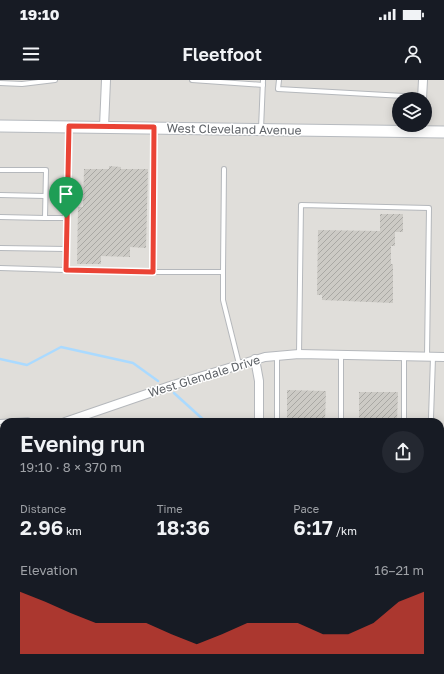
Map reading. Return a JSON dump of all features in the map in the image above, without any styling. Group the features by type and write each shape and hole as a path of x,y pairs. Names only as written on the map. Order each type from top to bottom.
{"main road":[{"name":"West Cleveland Avenue","path":"0,126 261,129 392,128"},
{"name":"West Cleveland Avenue","path":"432,130 444,132"}],"street":[{"path":"104,127 106,80"},
{"path":"422,92 423,80"},
{"name":"West Glendale Drive","path":"78,418 255,359 300,354 444,357"},
{"path":"255,359 259,381 259,418"}],"lane":[{"path":"0,83 22,84 55,80"},
{"path":"192,80 263,82 261,129"},
{"path":"279,80 278,89 392,96"},
{"path":"66,270 69,126"},
{"path":"153,272 154,127"},
{"path":"224,169 223,300 238,364"},
{"path":"0,170 46,170 45,218"},
{"path":"0,195 45,196"},
{"path":"300,354 301,205 429,208 431,418"},
{"path":"0,217 66,218"},
{"path":"0,248 66,249"},
{"path":"0,268 153,272 223,272"},
{"path":"341,355 341,418"},
{"path":"277,356 277,418"},
{"path":"404,356 404,418"}],"shaded area":[{"path":"0,80 444,80 444,418 0,418"}],"building":[{"path":"109,166 121,167 121,169 148,169 146,248 130,247 130,257 101,256 101,264 77,264 78,207 83,207 84,169 109,169"},
{"path":"380,214 403,214 403,232 395,232 395,246 391,246 391,264 393,264 393,303 322,300 322,295 317,295 318,230 380,231"},
{"path":"287,390 326,391 325,418 287,418"},
{"path":"359,392 398,392 397,418 359,418"}],"waterway":[{"path":"0,359 27,365 61,347 133,363 158,381"},
{"path":"174,393 202,418"}],"route":[{"path":"69,126 154,127 153,272 66,270 66,218 69,126"}]}
